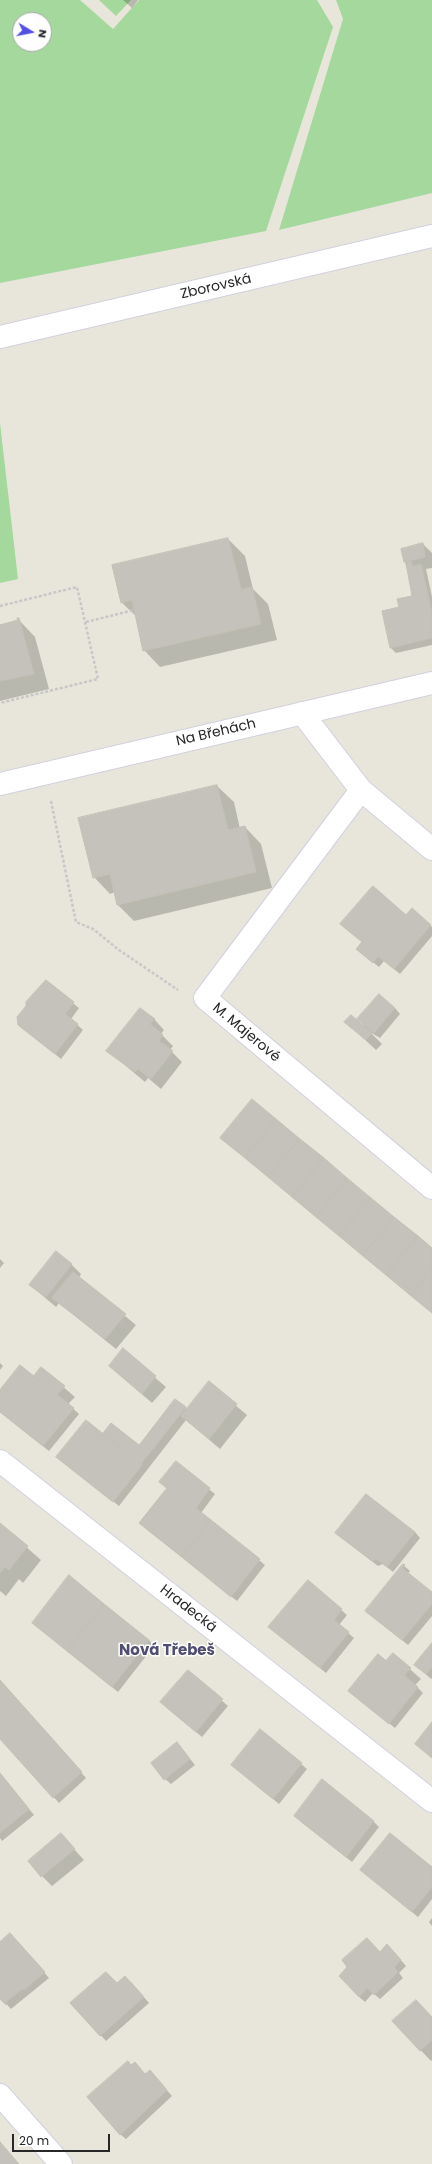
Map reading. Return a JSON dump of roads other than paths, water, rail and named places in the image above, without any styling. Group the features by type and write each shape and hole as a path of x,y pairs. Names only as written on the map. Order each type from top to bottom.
{"street":[{"name":"Zborovská","path":"0,337 432,236"},
{"name":"Na Břehách","path":"0,784 432,683"},
{"path":"302,713 361,790 432,849"},
{"name":"M. Majerové","path":"361,790 205,998 432,1188"},
{"name":"Hradecká","path":"0,1461 432,1801"},
{"path":"0,2095 61,2164"}],"district":[{"name":"Nová Třebeš","path":"167,1651"}]}
